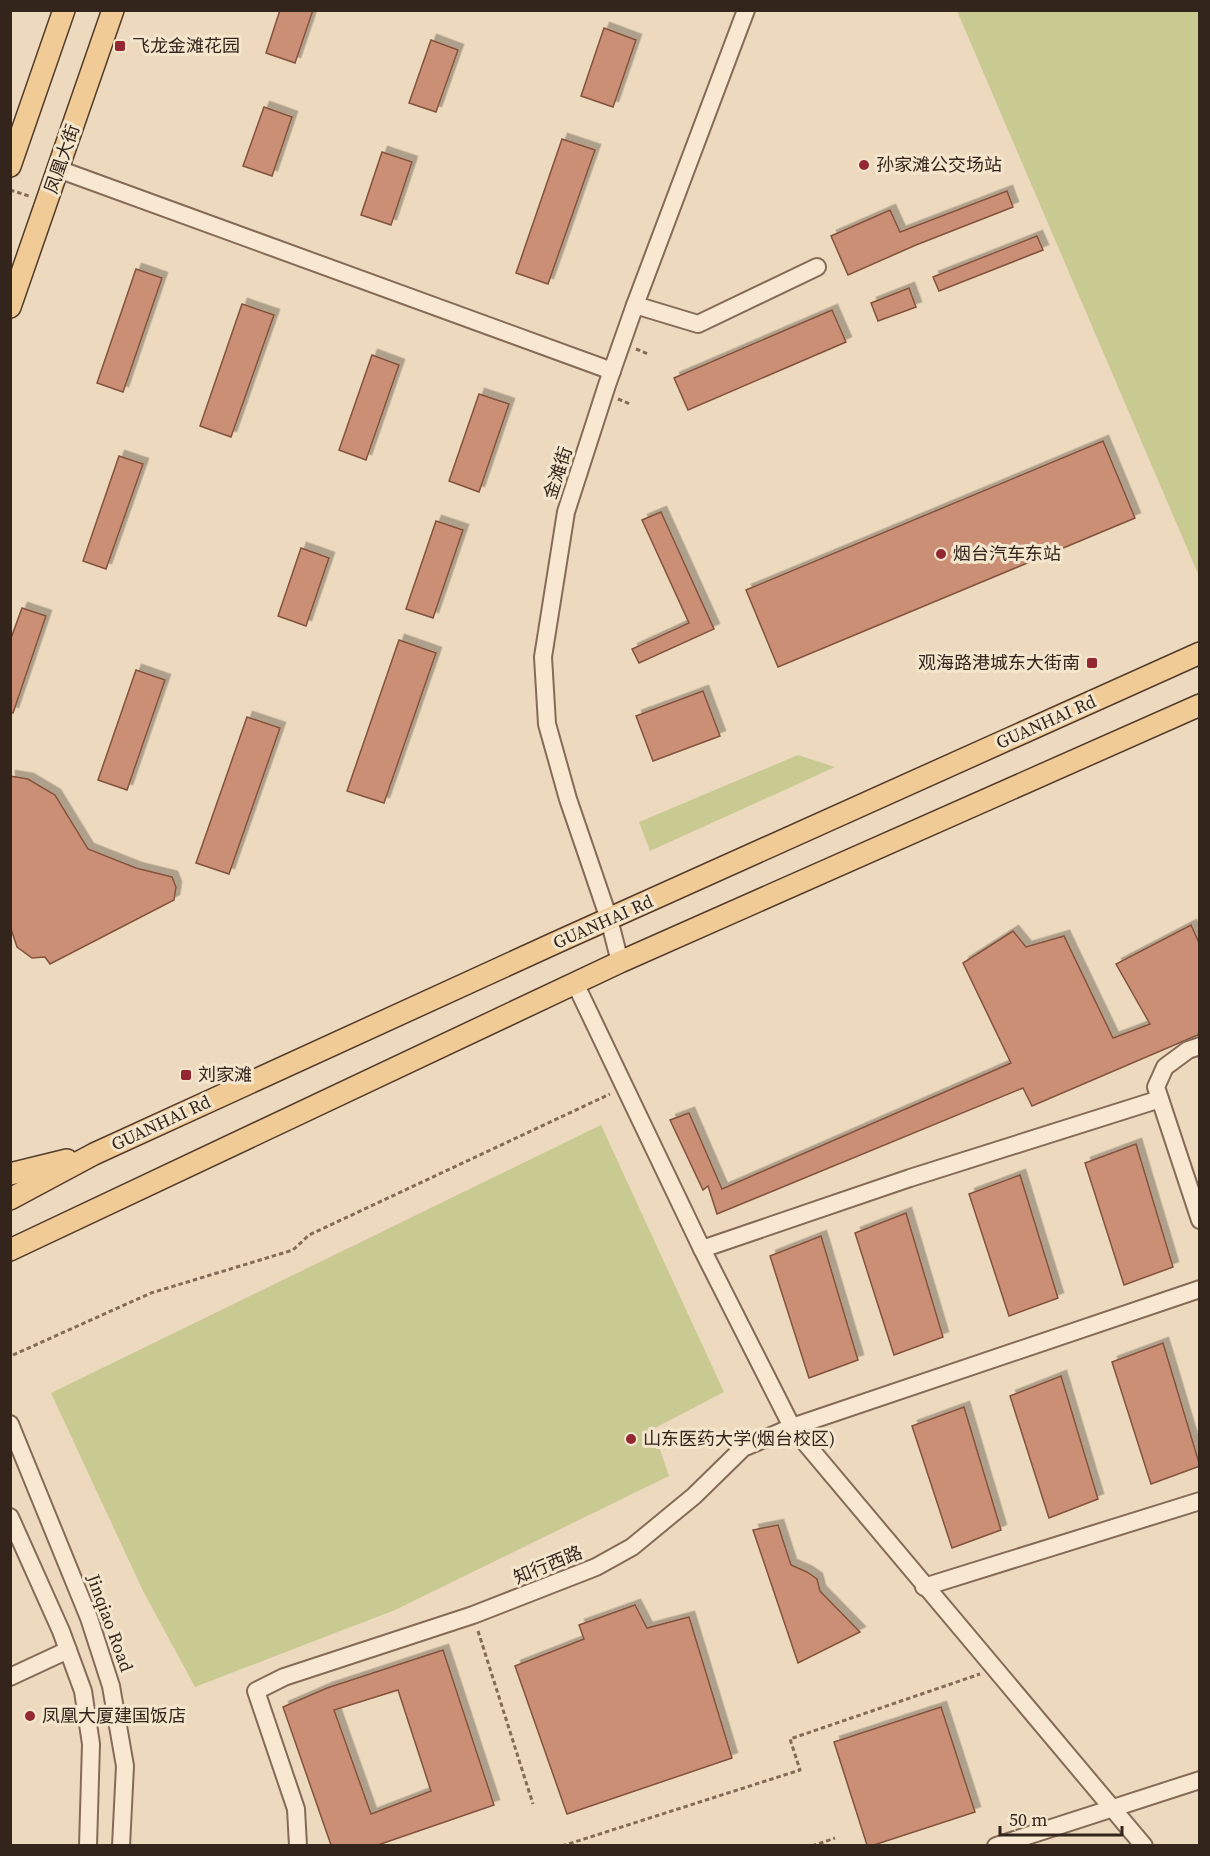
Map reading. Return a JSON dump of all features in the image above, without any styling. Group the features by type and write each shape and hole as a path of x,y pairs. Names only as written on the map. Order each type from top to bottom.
{"main road":[{"path":"10,166 64,10"},
{"name":"凤凰大街","path":"10,307 114,10"},
{"name":"GUANHAI Rd","path":"10,1199 94,1154 1200,652"},
{"path":"10,1250 620,962 1200,705"},
{"path":"10,1174 94,1154"}],"street":[{"name":"金滩街","path":"620,962 609,919 568,799 548,724 543,657 566,512 635,305 746,10"},
{"path":"58,169 612,371"},
{"path":"635,305 698,324 817,267"},
{"path":"575,983 702,1249 792,1427 924,1587 996,1668 1144,1845"},
{"path":"1200,1046 1188,1050 1165,1067 1156,1087 1200,1220"},
{"path":"702,1249 1160,1099"},
{"name":"知行西路","path":"298,1845 296,1809 256,1691 284,1677 473,1615 596,1567 632,1547 694,1496 743,1448 792,1427 1200,1289"},
{"name":"Jinqiao Road","path":"10,1424 89,1618 111,1686 124,1766 121,1845"},
{"path":"924,1587 1200,1501"},
{"path":"10,1517 68,1650 83,1691 91,1744 88,1845"},
{"path":"10,1677 68,1650"},
{"path":"996,1845 1200,1780"}],"path":[{"path":"13,1355 151,1293 293,1250 309,1235 611,1093"},
{"path":"473,1615 533,1804"},
{"path":"562,1845 800,1770 790,1739 996,1668"},
{"path":"812,1845 835,1838"}],"green space":[{"path":"957,11 1199,11 1199,576"},
{"path":"798,755 835,767 650,851 639,822"},
{"path":"601,1125 724,1392 653,1429 669,1476 395,1610 195,1687 143,1591 51,1393"}],"building":[{"path":"280,10 313,10 295,63 266,53"},
{"path":"604,28 636,40 613,107 581,96"},
{"path":"431,40 458,50 436,112 409,103"},
{"path":"264,107 292,117 272,176 243,166"},
{"path":"562,139 595,150 548,284 516,273"},
{"path":"382,152 412,162 391,225 361,215"},
{"path":"1007,191 1013,207 916,245 848,275 831,236 890,210 900,232"},
{"path":"1037,236 1043,250 939,291 933,277"},
{"path":"136,269 162,278 123,392 97,383"},
{"path":"909,288 916,307 878,321 871,303"},
{"path":"242,304 274,315 231,437 200,426"},
{"path":"832,310 846,342 688,410 674,378"},
{"path":"372,355 399,365 366,460 339,450"},
{"path":"479,394 509,404 479,492 449,481"},
{"name":"烟台汽车东站","path":"1103,441 1135,518 778,667 746,590"},
{"path":"119,456 143,464 106,569 83,561"},
{"path":"661,512 714,629 639,663 632,649 689,623 642,520"},
{"path":"436,521 463,530 433,618 406,609"},
{"path":"301,548 329,558 306,626 278,616"},
{"path":"22,608 46,616 13,713 10,712 10,641"},
{"path":"399,640 436,653 384,803 347,791"},
{"path":"136,670 165,680 127,790 98,780"},
{"path":"703,691 720,736 653,761 636,716"},
{"path":"247,717 280,728 229,874 196,863"},
{"path":"10,776 28,779 55,795 88,849 136,868 172,877 176,887 174,900 50,964 45,957 32,958 17,947 10,926"},
{"path":"1191,925 1200,945 1200,1034 1032,1106 1023,1088 717,1214 708,1186 703,1190 670,1120 689,1113 722,1189 1011,1063 963,963 1013,931 1026,947 1064,936 1113,1038 1150,1024 1116,964"},
{"path":"1136,1144 1173,1267 1124,1285 1085,1163"},
{"path":"1020,1175 1058,1298 1009,1316 969,1194"},
{"path":"906,1213 943,1337 894,1355 855,1233"},
{"path":"821,1236 858,1360 809,1378 770,1256"},
{"path":"1163,1343 1200,1466 1151,1484 1112,1362"},
{"path":"1061,1376 1098,1499 1049,1518 1010,1396"},
{"path":"964,1407 1001,1530 952,1548 912,1426"},
{"path":"778,1525 791,1565 817,1579 820,1591 860,1632 798,1663 753,1530"},
{"path":"635,1605 647,1628 689,1617 732,1758 567,1814 515,1666 584,1639 579,1625"},
{"path":"443,1650 494,1805 378,1845 331,1845 283,1707 327,1688","holes":["398,1690 431,1791 371,1814 334,1710"]},
{"path":"941,1707 975,1812 874,1845 867,1845 834,1742"}],"place":[{"name":"飞龙金滩花园","path":"120,46"},
{"name":"孙家滩公交场站","path":"864,165"},
{"name":"烟台汽车东站","path":"941,554"},
{"name":"观海路港城东大街南","path":"1092,663"},
{"name":"刘家滩","path":"186,1075"},
{"name":"山东医药大学(烟台校区)","path":"631,1439"},
{"name":"凤凰大厦建国饭店","path":"30,1716"}]}
